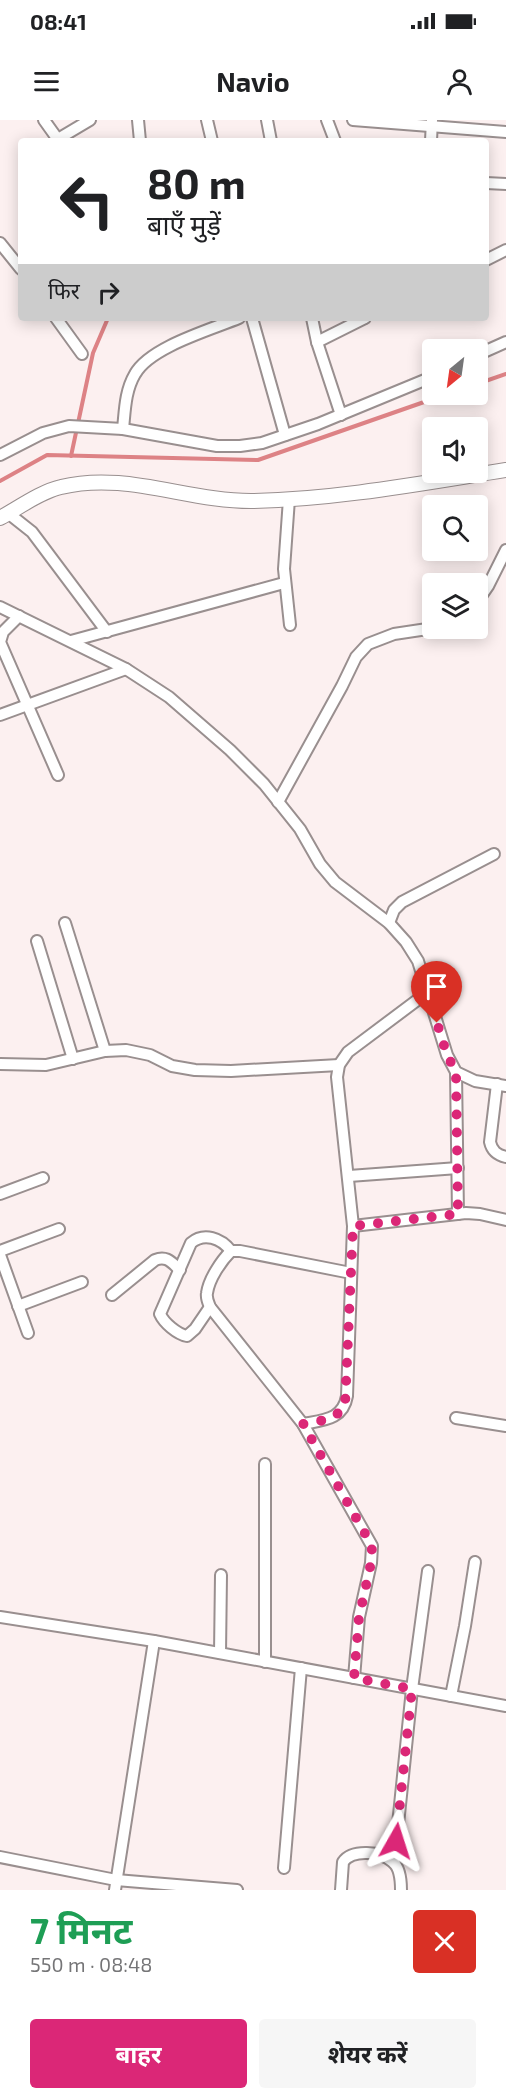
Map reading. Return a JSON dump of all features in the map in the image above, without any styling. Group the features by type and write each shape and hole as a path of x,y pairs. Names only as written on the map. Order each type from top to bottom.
{"street":[{"path":"44,120 58,138"},
{"path":"62,138 90,120"},
{"path":"138,120 140,138"},
{"path":"207,120 211,138"},
{"path":"267,120 270,138"},
{"path":"327,120 334,138"},
{"path":"353,120 432,123 506,132"},
{"path":"431,138 432,123"},
{"path":"489,183 506,184"},
{"path":"0,243 18,264"},
{"path":"489,258 506,250"},
{"path":"58,321 82,354"},
{"path":"123,429 126,400 133,376 141,365 156,353 232,321"},
{"path":"253,321 285,435"},
{"path":"313,321 317,342 341,415"},
{"path":"317,342 359,321"},
{"path":"488,351 506,342"},
{"path":"0,455 44,433 69,426 123,429 217,446 262,443 341,415 422,381"},
{"path":"4,515 58,487 99,481 132,483 209,497 252,501 373,491 506,470"},
{"path":"289,499 284,583 290,625"},
{"path":"4,515 32,532 107,632"},
{"path":"488,586 506,550"},
{"path":"71,641 284,583"},
{"path":"0,607 126,669 169,697 230,750 278,802 300,829 320,864 335,882 389,923 406,942 418,961 447,1055 456,1072 458,1214"},
{"path":"19,616 3,632 0,642 58,776"},
{"path":"278,802 356,657 368,644 394,634 422,630"},
{"path":"0,716 126,669"},
{"path":"389,923 394,910 402,902 494,854"},
{"path":"65,923 105,1051"},
{"path":"37,941 73,1059"},
{"path":"303,1424 330,1419 340,1414 345,1406 353,1230 338,1077 339,1065 348,1052 428,992"},
{"path":"0,1064 46,1065 105,1051 126,1050 150,1055 171,1066 195,1070 231,1071 339,1065"},
{"path":"456,1072 475,1081 501,1085 490,1142 492,1149 506,1157"},
{"path":"349,1176 459,1168"},
{"path":"0,1194 43,1178"},
{"path":"353,1230 458,1214 480,1214 506,1220"},
{"path":"28,1333 0,1253 59,1228"},
{"path":"210,1307 195,1329 187,1336 182,1335 162,1319 160,1314 191,1243 198,1237 206,1236 220,1241 231,1251 351,1274"},
{"path":"231,1251 219,1267 207,1292 210,1307 303,1424 372,1546 371,1563 359,1617 354,1678"},
{"path":"112,1295 160,1258 167,1258 180,1270"},
{"path":"18,1306 82,1282"},
{"path":"456,1418 506,1426"},
{"path":"265,1464 265,1662"},
{"path":"451,1696 475,1562"},
{"path":"401,1890 400,1877 394,1863 412,1689 428,1571"},
{"path":"220,1653 221,1575"},
{"path":"0,1617 154,1641 506,1706"},
{"path":"116,1885 154,1641"},
{"path":"284,1868 301,1668"},
{"path":"341,1890 343,1862 352,1854 384,1857 394,1863"},
{"path":"0,1857 116,1885 237,1890"}],"waterway":[{"path":"71,456 93,353 107,321"},
{"path":"488,380 506,374"},
{"path":"0,481 47,455 258,460 422,403"}],"route":[{"path":"396,1841 412,1689 354,1678 359,1617 371,1563 372,1546 303,1424 330,1419 340,1414 345,1406 353,1226 458,1214 456,1072 447,1055 437,1023"}]}
